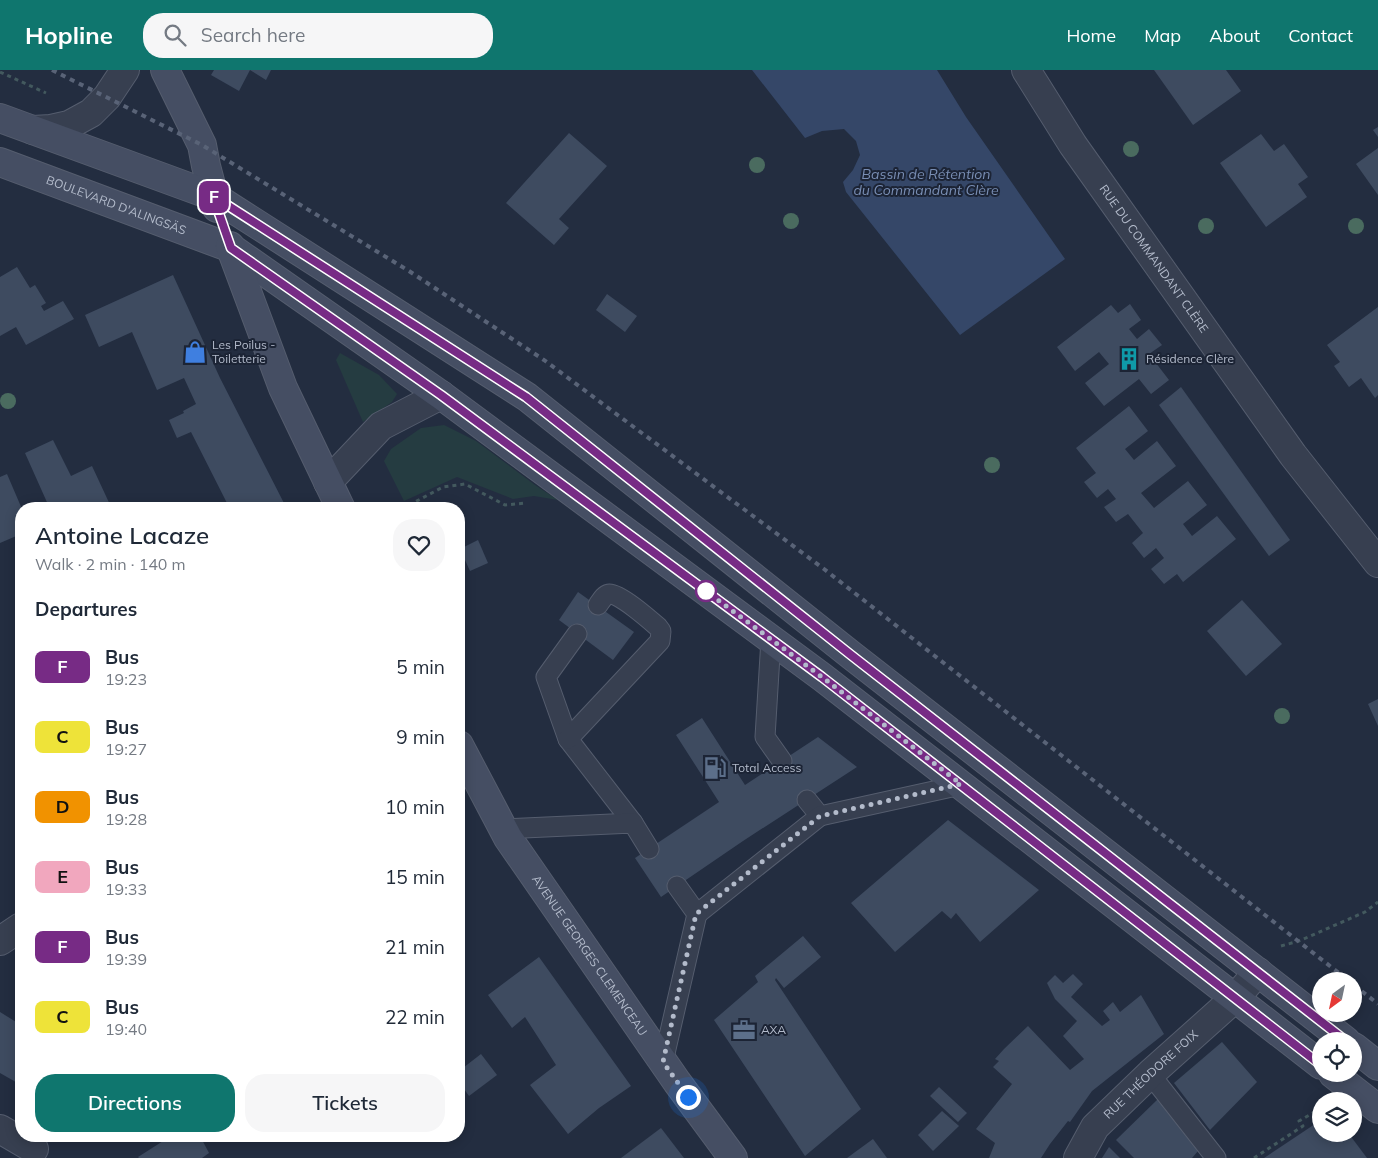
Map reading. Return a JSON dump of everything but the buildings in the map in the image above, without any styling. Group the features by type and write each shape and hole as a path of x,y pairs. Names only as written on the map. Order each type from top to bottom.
{"main road":[{"path":"165,70 202,145 213,196 284,388 337,502"},
{"path":"0,118 213,196 526,397 859,661 1335,1032"},
{"name":"BOULEVARD D'ALINGSÄS","path":"0,162 231,248 441,395 822,677 1312,1058"},
{"name":"AVENUE GEORGES CLEMENCEAU","path":"465,756 508,838 663,1062 733,1158"},
{"path":"1362,1053 1378,1066"},
{"path":"1343,1082 1378,1109"}],"street":[{"path":"33,130 51,129 69,124 91,113 107,97 126,70"},
{"name":"RUE DU COMMANDANT CLÈRE","path":"1026,70 1073,145 1288,447 1378,563"},
{"path":"328,482 381,426 441,395"},
{"path":"0,941 15,931"},
{"name":"RUE THÉODORE FOIX","path":"1078,1158 1095,1127 1150,1074 1235,998 1258,972"},
{"path":"0,1129 15,1138"},
{"path":"22,1142 34,1149"}],"lane":[{"path":"568,739 660,641 658,627 618,596 610,594 598,605"},
{"path":"577,634 546,677 568,739 633,823 649,849"},
{"path":"771,639 765,737 782,761"},
{"path":"663,1062 696,914 820,816 961,784"},
{"path":"807,800 820,816"},
{"path":"503,829 633,823"},
{"path":"677,886 696,914"},
{"path":"1150,1074 1216,1158"}],"path":[{"path":"415,502 443,487 465,484 505,505 533,502"},
{"path":"1278,948 1281,945 1299,941 1365,912 1378,902"},
{"path":"1254,1158 1302,1126 1299,1121 1312,1114"}],"green space":[{"path":"340,353 379,375 397,394 392,402 363,422 336,360"},
{"path":"444,425 476,441 558,500 534,496 513,499 457,477 404,501 384,461 391,449 421,428"}],"water":[{"name":"Bassin de Rétention du Commandant Clère","path":"752,70 937,70 966,117 1065,259 960,335 846,192 843,182 853,170 860,155 856,141 844,129 822,131 805,138"}],"railway":[{"path":"52,70 202,145 409,271 544,360 824,569 1338,972"},
{"path":"1362,991 1378,1004"}],"bus line":[{"name":"F","path":"1312,1058 822,677 441,395 231,248 213,196 526,397 851,655 1334,1032"}],"place":[{"name":"Les Poilus - Toiletterie","path":"195,352"},
{"name":"Résidence Clère","path":"1129,359"},
{"name":"Total Access","path":"715,768"},
{"name":"AXA","path":"744,1030"}],"route":[{"path":"688,1097 663,1062 696,914 820,816 961,784 822,677 699,586 706,591"}]}
